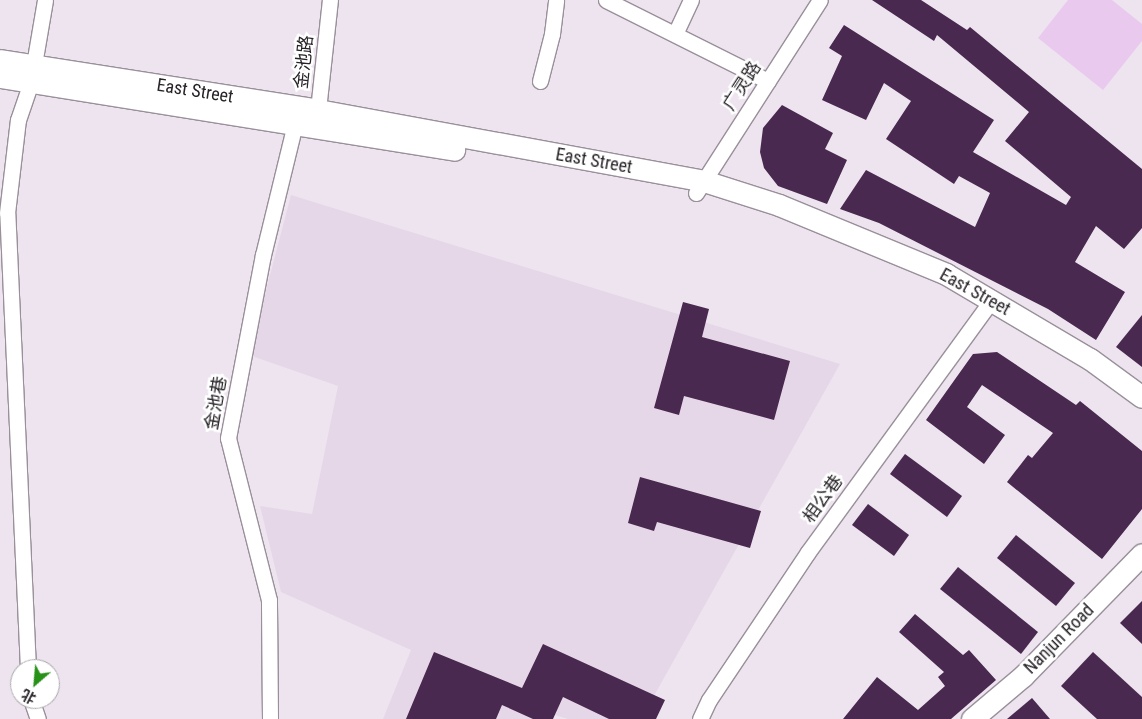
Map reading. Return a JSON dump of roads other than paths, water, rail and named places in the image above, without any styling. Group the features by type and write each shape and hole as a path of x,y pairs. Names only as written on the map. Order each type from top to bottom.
{"main road":[{"name":"East Street","path":"0,60 32,73 295,124 317,119"},
{"name":"East Street","path":"0,77 32,73 317,119 659,183 700,187 779,205 946,274 1090,359 1142,397"},
{"name":"East Street","path":"700,187 801,224 1003,315 1142,409"},
{"name":"Nanjun Road","path":"972,719 1023,676 1142,554"}],"street":[{"path":"28,659 6,213 18,120 32,73 45,0"},
{"name":"金池路","path":"317,119 330,0"},
{"path":"540,81 552,34 556,0"},
{"path":"606,0 768,81"},
{"path":"675,34 691,0"},
{"name":"广灵路","path":"700,187 820,0"},
{"name":"金池巷","path":"270,719 268,600 228,438 263,255 295,124"},
{"name":"相公巷","path":"700,719 709,700 808,552 986,308"}]}
